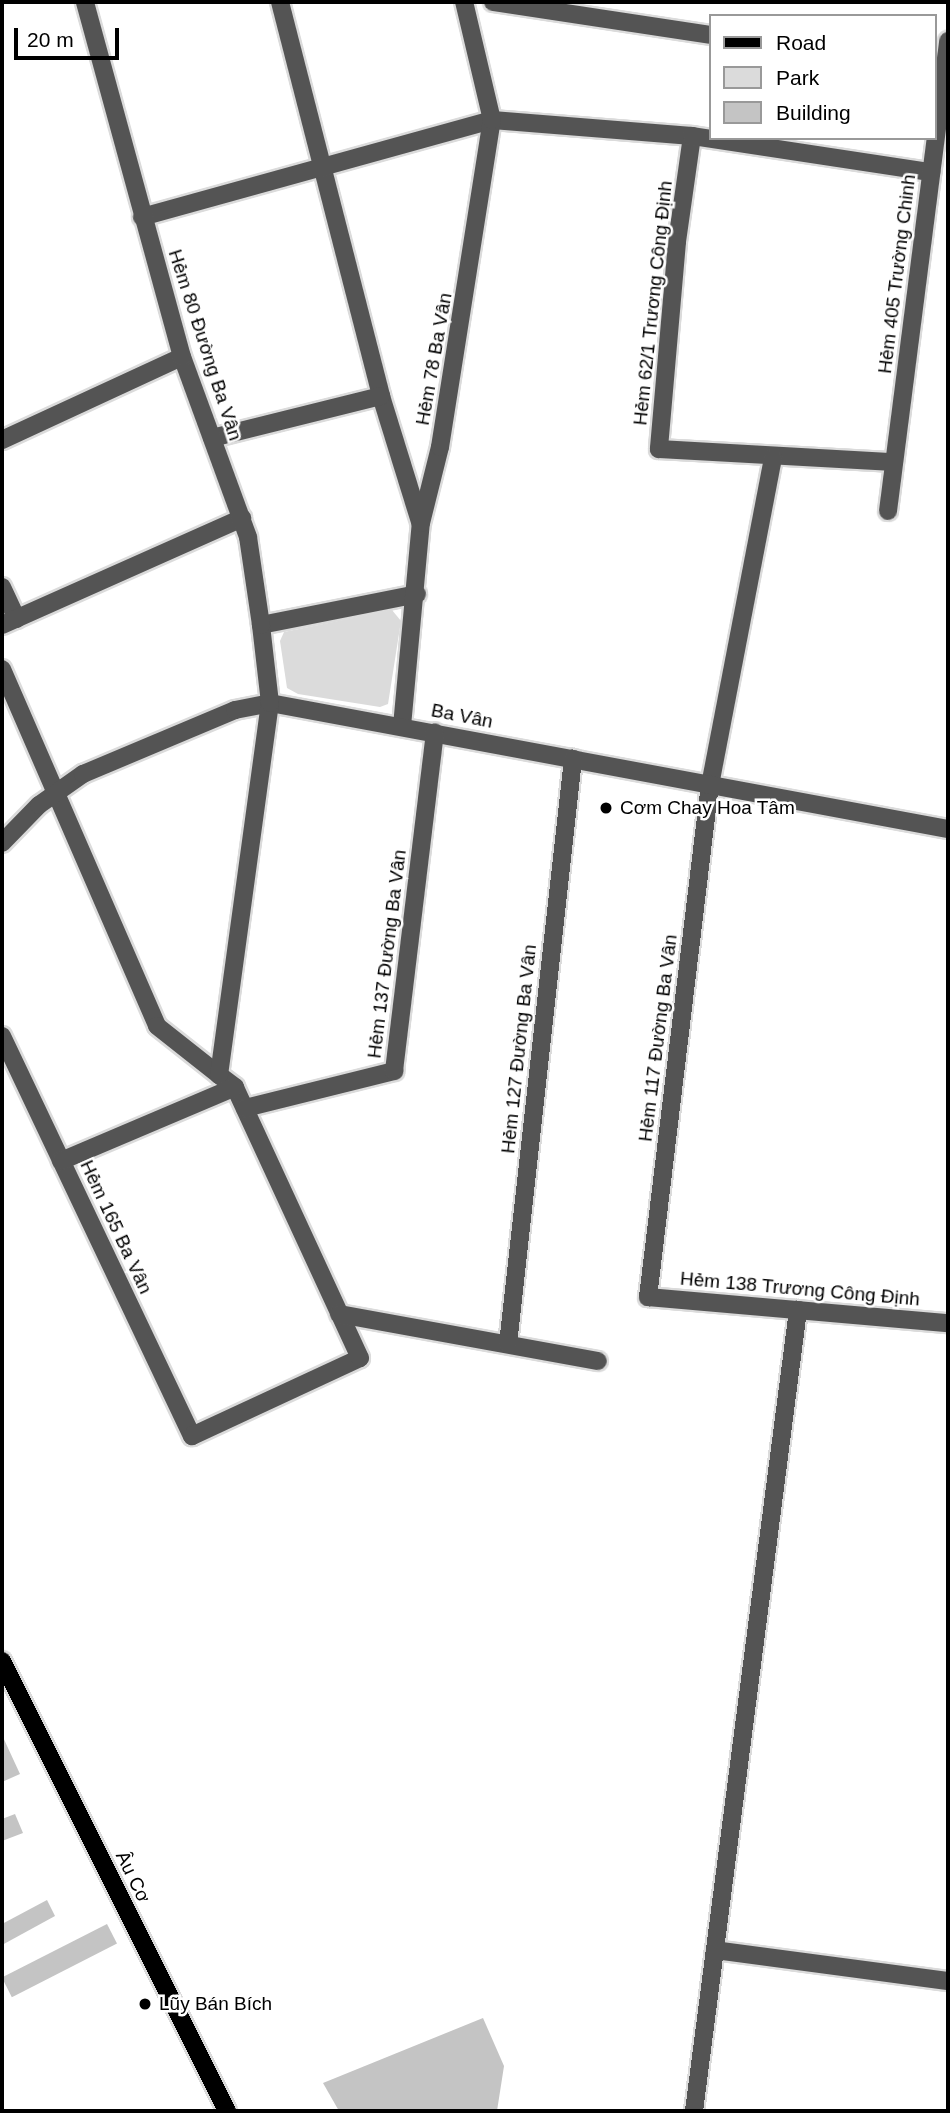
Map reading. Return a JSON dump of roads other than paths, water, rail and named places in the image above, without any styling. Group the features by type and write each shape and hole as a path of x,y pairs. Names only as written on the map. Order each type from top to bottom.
{"main road":[{"name":"Âu Cơ","path":"2,1664 227,2111"}],"street":[{"name":"Hẻm 80 Đường Ba Vân","path":"85,2 182,357 242,518 261,625 270,703 219,1075"},
{"path":"281,2 381,396 421,523"},
{"name":"Hẻm 78 Ba Vân","path":"402,726 417,594 421,523 447,408 492,120 464,2"},
{"path":"493,2 708,35"},
{"name":"Hẻm 405 Trường Chinh","path":"936,122 948,41"},
{"path":"142,217 492,120 708,138"},
{"name":"Hẻm 62/1 Trương Công Định","path":"692,136 677,242 659,449 773,458 894,463"},
{"path":"718,140 930,172"},
{"name":"Hẻm 405 Trường Chinh","path":"888,511 934,140"},
{"path":"2,440 182,357"},
{"path":"212,438 381,396"},
{"name":"Hẻm 117 Đường Ba Vân","path":"648,1297 710,784 773,458"},
{"path":"2,587 9,622 242,518"},
{"path":"261,625 417,594"},
{"path":"2,669 157,1026 235,1087 339,1314 598,1361"},
{"name":"Ba Vân","path":"2,843 56,791 83,774 235,709 270,703 948,830"},
{"name":"Hẻm 137 Đường Ba Vân","path":"245,1108 394,1071 435,732"},
{"name":"Hẻm 127 Đường Ba Vân","path":"508,1344 573,758"},
{"name":"Hẻm 165 Ba Vân","path":"2,1036 192,1436 360,1358 339,1314"},
{"path":"61,1161 235,1087"},
{"name":"Hẻm 138 Trương Công Định","path":"648,1297 948,1323"},
{"path":"694,2111 798,1310"},
{"path":"715,1950 948,1981"}],"place":[{"name":"Cơm Chay Hoa Tâm","path":"606,808"},
{"name":"Lũy Bán Bích","path":"145,2004"}]}
